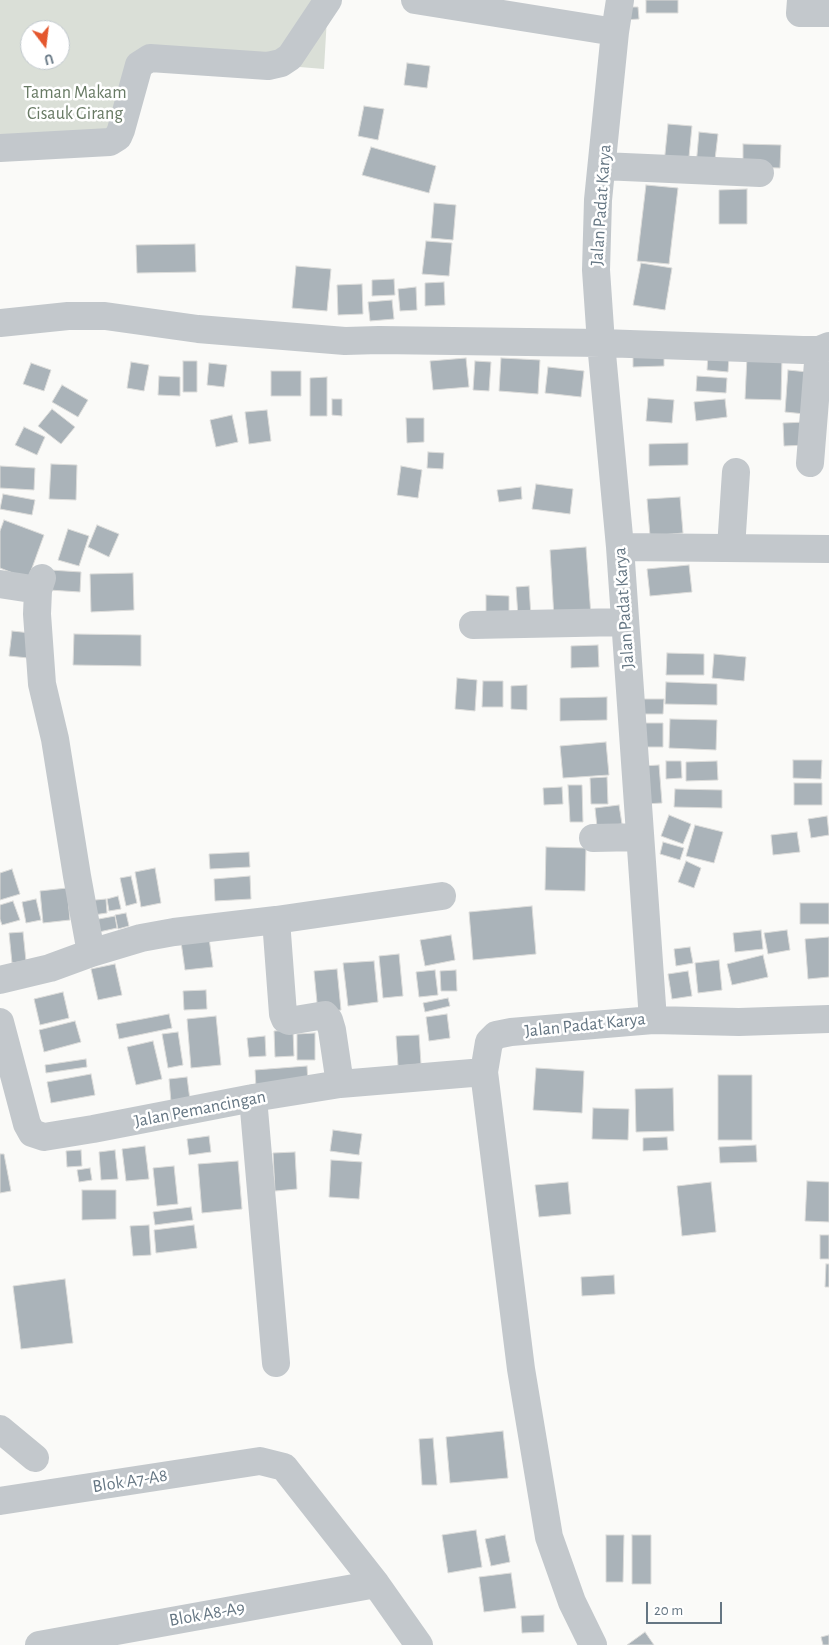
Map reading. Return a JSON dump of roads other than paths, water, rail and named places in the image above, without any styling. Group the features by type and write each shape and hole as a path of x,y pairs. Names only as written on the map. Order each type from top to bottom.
{"street":[{"path":"0,148 110,142 118,137 121,130 139,65 144,61 150,58 166,58 268,66 281,63 290,58 328,0"},
{"path":"415,0 615,32"},
{"name":"Jalan Padat Karya","path":"593,1645 572,1602 549,1537 521,1369 484,1072 489,1042 496,1035 511,1032 653,1020 620,547 596,270 598,200 620,0"},
{"path":"801,0 800,13 829,13"},
{"path":"602,166 760,173"},
{"path":"0,323 68,316 105,316 198,330 345,341 601,343 824,348 810,463"},
{"path":"731,548 736,472"},
{"path":"620,547 829,549"},
{"path":"0,584 40,584 37,614 42,684 55,739 75,868 92,952"},
{"path":"473,625 625,622"},
{"path":"593,838 640,837"},
{"path":"0,980 50,968 92,952 141,938 442,896"},
{"path":"276,920 283,1014 285,1019 289,1020 325,1015 329,1020 332,1030 340,1084"},
{"path":"653,1020 739,1022 829,1019"},
{"name":"Jalan Pemancingan","path":"0,1021 26,1124 32,1133 44,1137 102,1128 253,1098 340,1084 484,1072"},
{"path":"253,1098 276,1363"},
{"path":"0,1429 35,1458"},
{"name":"Blok A7-A8","path":"0,1501 260,1461 284,1467 376,1584"},
{"path":"376,1584 419,1645"},
{"name":"Blok A8-A9","path":"39,1645 376,1584"}],"park label":[{"name":"Taman Makam Cisauk Girang","path":"75,104"}]}
